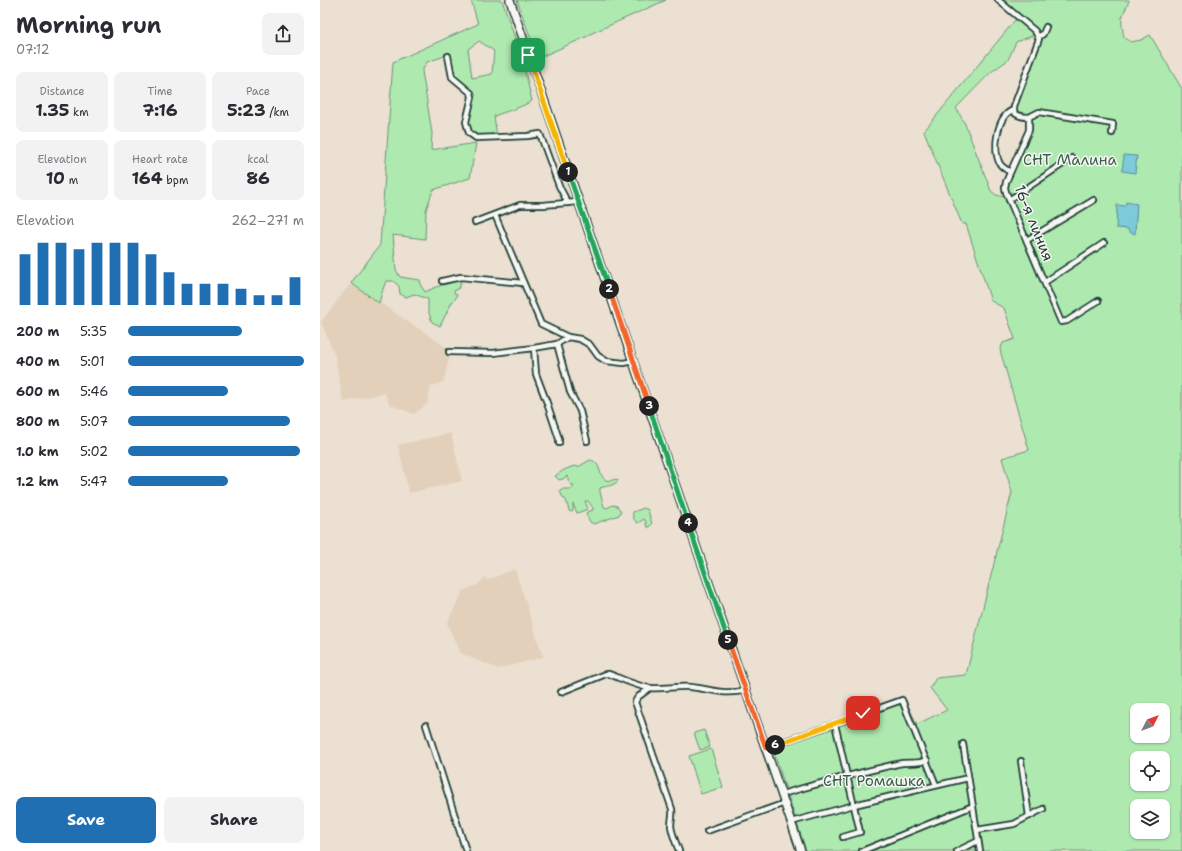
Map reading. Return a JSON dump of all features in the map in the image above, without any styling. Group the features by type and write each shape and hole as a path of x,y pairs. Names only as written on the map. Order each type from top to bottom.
{"main road":[{"path":"510,0 801,851"}],"street":[{"path":"998,0 1035,31 1039,39 1014,106 1015,114 1029,117 1039,112 1114,124 1112,133"},
{"path":"1038,37 1043,34 1046,27"},
{"path":"448,56 452,77 471,93 472,97 466,122 469,133 476,138 528,136 540,134 559,186 568,202"},
{"path":"1010,172 1000,165 996,138 1002,122 1008,112 1014,110"},
{"name":"16-я линия","path":"1029,117 1029,130 1006,182 1005,188 1009,200 1061,322 1067,321 1098,301"},
{"path":"1009,200 1072,158"},
{"path":"1027,240 1094,200"},
{"path":"475,222 520,205 578,202"},
{"path":"495,215 541,324 568,337 580,339 590,345 598,356 606,361 624,363 633,361"},
{"path":"1044,282 1104,243"},
{"path":"442,281 461,277 523,283"},
{"path":"449,352 493,353 534,348 557,344 568,337"},
{"path":"557,344 570,392 580,411 587,441"},
{"path":"534,348 536,374 547,403 559,443"},
{"path":"561,692 606,674 650,688 692,688 724,693 746,690"},
{"path":"650,688 638,697 635,702 672,809 672,831 679,851"},
{"path":"766,748 902,700 936,785"},
{"path":"835,724 860,832 843,837"},
{"path":"426,725 466,851"},
{"path":"963,744 980,851"},
{"path":"782,794 901,763 921,763 927,760"},
{"path":"1021,762 1029,816"},
{"path":"792,822 854,805 968,778"},
{"path":"707,831 785,803"},
{"path":"862,851 973,806"},
{"path":"976,830 1014,824 1043,809"},
{"path":"957,851 978,841"}],"shaded area":[{"path":"351,283 453,352 448,362 444,381 431,387 427,404 414,414 389,404 385,393 343,402 335,356 321,322"},
{"path":"451,433 462,481 409,493 398,445"},
{"path":"515,569 543,657 498,669 460,653 447,623 463,591 477,585 485,577 487,580"}],"green space":[{"path":"471,0 502,0 522,59 532,101 518,108 494,116 497,137 476,138 469,133 466,122 472,97 452,77 448,57 445,56 427,62 422,71 432,133 431,150 476,143 470,178 433,190 426,210 425,239 393,235 396,270 400,277 420,280 421,286 425,292 457,281 461,283 459,288 454,291 454,293 457,294 456,298 452,302 440,326 432,322 428,310 428,299 414,294 406,297 400,294 399,286 393,281 386,281 379,303 351,283 380,245 393,62 478,24","holes":["479,41 494,51 492,74 472,78 468,49"]},
{"path":"517,0 666,0 536,59 533,45"},
{"path":"998,0 1129,0 1122,18 1124,37 1131,42 1141,40 1150,35 1182,89 1182,851 806,851 772,746 903,696 917,724 947,710 930,688 936,678 966,675 1012,492 1002,458 1029,450 1000,350 1003,343 1015,339 1004,308 991,301 966,224 962,224 924,131 1016,19 1022,20","holes":["1037,34 1037,47 1014,112 1025,117 1029,130 1006,182 1008,198 996,195 991,191 965,124 956,108 991,72 1008,60 1016,42"]},
{"path":"590,460 595,462 605,480 618,480 613,484 600,488 600,492 604,507 607,508 613,505 617,506 621,511 619,515 594,524 590,522 586,514 587,512 593,510 588,501 585,501 588,509 577,513 573,504 573,511 569,511 566,500 560,491 561,489 572,489 574,485 571,485 567,476 559,480 555,476 564,470 574,466 578,467"},
{"path":"644,508 648,510 652,524 649,527 647,527 644,519 638,523 633,517 633,512"},
{"path":"704,730 710,747 700,750 694,733"},
{"path":"711,749 723,787 701,794 689,756"}],"water":[{"path":"1124,155 1137,156 1135,173 1122,171"},
{"path":"1126,202 1137,204 1135,234 1129,232 1128,229 1116,228 1117,205 1125,206"}],"route":[{"path":"528,55 766,748 863,713"}],"park label":[{"name":"СНТ Малина","path":"1070,160"},
{"name":"СНТ Ромашка","path":"874,781"}]}
